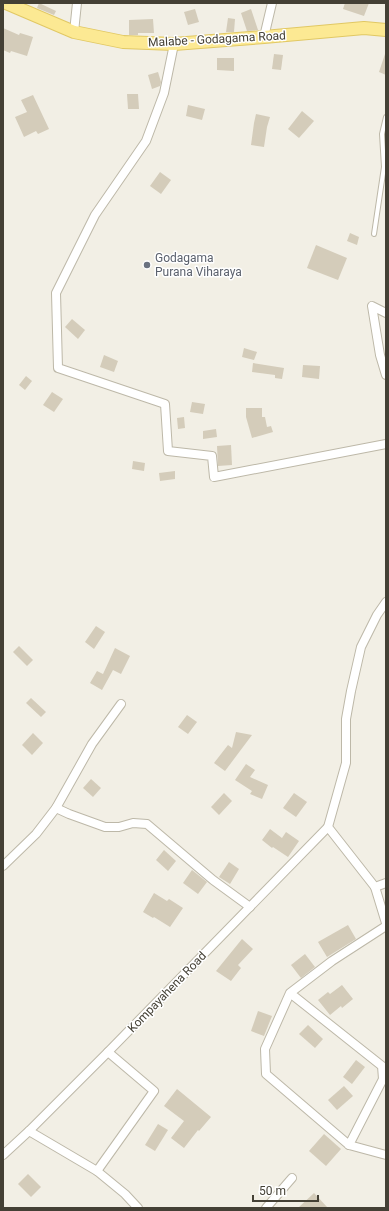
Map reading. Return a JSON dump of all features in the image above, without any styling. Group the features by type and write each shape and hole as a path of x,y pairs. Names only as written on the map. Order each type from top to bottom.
{"main road":[{"name":"Malabe - Godagama Road","path":"6,3 74,32 123,42 174,44 364,28 386,30"}],"street":[{"path":"74,32 77,3"},
{"path":"264,37 272,3"},
{"path":"174,44 164,93 146,141 96,215 56,294 58,368 165,404 168,451 212,456 214,477 386,444"},
{"path":"386,313 372,306 380,355 386,375"},
{"name":"Kompayahena Road","path":"3,1155 108,1052 328,827 346,763 346,719 361,647 386,602"},
{"path":"3,866 36,834 56,808 92,744 121,704"},
{"path":"56,808 105,826 119,826 133,822 147,824 213,880 250,907"},
{"path":"328,827 360,870 375,887 386,924 332,961 290,993 265,1048 266,1074 349,1145 386,1155"},
{"path":"375,887 386,883"},
{"path":"290,993 382,1066 383,1079 349,1145"},
{"path":"97,1171 154,1091 108,1052"},
{"path":"29,1131 97,1171 125,1194 138,1208"},
{"path":"266,1208 292,1178"}],"lane":[{"path":"374,234 384,167 382,134 386,118"}],"building":[{"path":"39,3 56,11 54,15 37,8"},
{"path":"345,3 369,3 364,16 343,9"},
{"path":"195,9 199,22 188,25 184,12"},
{"path":"251,9 258,30 247,31 241,13"},
{"path":"228,18 235,19 234,32 226,32"},
{"path":"153,19 154,33 138,33 138,35 129,35 129,20"},
{"path":"3,28 19,35 20,33 33,37 27,56 11,51 10,53 3,50"},
{"path":"274,54 283,55 281,70 272,69"},
{"path":"386,54 386,75 379,72"},
{"path":"217,58 234,58 234,71 217,70"},
{"path":"158,72 161,82 160,86 152,89 148,75"},
{"path":"127,94 138,94 139,109 128,109"},
{"path":"33,95 49,129 38,134 36,131 24,137 15,117 27,112 21,100"},
{"path":"188,105 205,109 202,120 186,116"},
{"path":"302,111 314,121 299,138 288,129"},
{"path":"256,114 270,117 264,147 251,145"},
{"path":"160,172 171,180 161,194 150,186"},
{"path":"350,233 359,237 357,245 347,241"},
{"path":"316,245 347,258 338,280 307,268"},
{"path":"72,319 85,330 78,339 65,327"},
{"path":"244,348 257,352 254,360 242,357"},
{"path":"104,355 118,361 114,372 100,367"},
{"path":"253,363 284,368 282,379 275,378 275,375 252,372"},
{"path":"303,365 320,366 319,379 302,377"},
{"path":"26,376 32,381 25,390 19,385"},
{"path":"52,392 63,399 54,412 43,405"},
{"path":"192,402 205,404 203,414 190,412"},
{"path":"246,408 262,408 262,417 265,417 267,427 271,426 273,432 252,438 246,417"},
{"path":"184,417 185,428 178,429 177,418"},
{"path":"216,429 217,437 203,439 203,431"},
{"path":"231,445 232,465 218,466 217,446"},
{"path":"133,461 145,463 144,471 132,469"},
{"path":"175,471 175,479 160,481 159,473"},
{"path":"96,626 105,632 94,649 85,642"},
{"path":"19,646 33,660 27,666 13,652"},
{"path":"115,648 130,656 121,674 113,670 102,690 90,683 97,671 103,674"},
{"path":"31,698 46,712 41,717 26,703"},
{"path":"187,715 197,722 188,734 178,727"},
{"path":"236,732 252,735 225,771 214,763 228,745 232,748"},
{"path":"33,733 43,743 32,755 22,745"},
{"path":"246,764 255,770 250,777 268,785 262,799 250,794 252,791 235,780"},
{"path":"91,779 101,788 93,797 83,788"},
{"path":"224,793 232,801 219,815 211,807"},
{"path":"294,793 307,802 296,817 283,808"},
{"path":"270,829 282,838 286,832 299,841 288,857 273,847 272,848 262,840"},
{"path":"164,850 176,861 168,871 156,860"},
{"path":"229,862 239,869 230,884 219,877"},
{"path":"192,870 207,882 198,894 183,883"},
{"path":"154,893 167,901 169,899 183,908 170,927 143,912"},
{"path":"348,925 356,939 327,957 318,942"},
{"path":"242,939 253,949 238,965 241,968 231,981 216,971"},
{"path":"305,954 315,967 301,978 291,965"},
{"path":"342,985 353,999 330,1015 318,1000 328,992 330,994"},
{"path":"258,1011 272,1016 264,1036 251,1031"},
{"path":"308,1025 323,1039 315,1048 299,1034"},
{"path":"356,1060 365,1067 352,1084 343,1077"},
{"path":"344,1086 353,1096 337,1110 328,1100"},
{"path":"177,1089 211,1117 199,1131 198,1130 184,1148 171,1138 184,1121 164,1106"},
{"path":"158,1124 168,1130 155,1151 145,1145"},
{"path":"324,1134 341,1149 326,1166 309,1151"},
{"path":"28,1174 41,1187 31,1197 18,1184"},
{"path":"314,1193 328,1208 298,1208"}],"place":[{"name":"Godagama Purana Viharaya","path":"147,265"}]}
